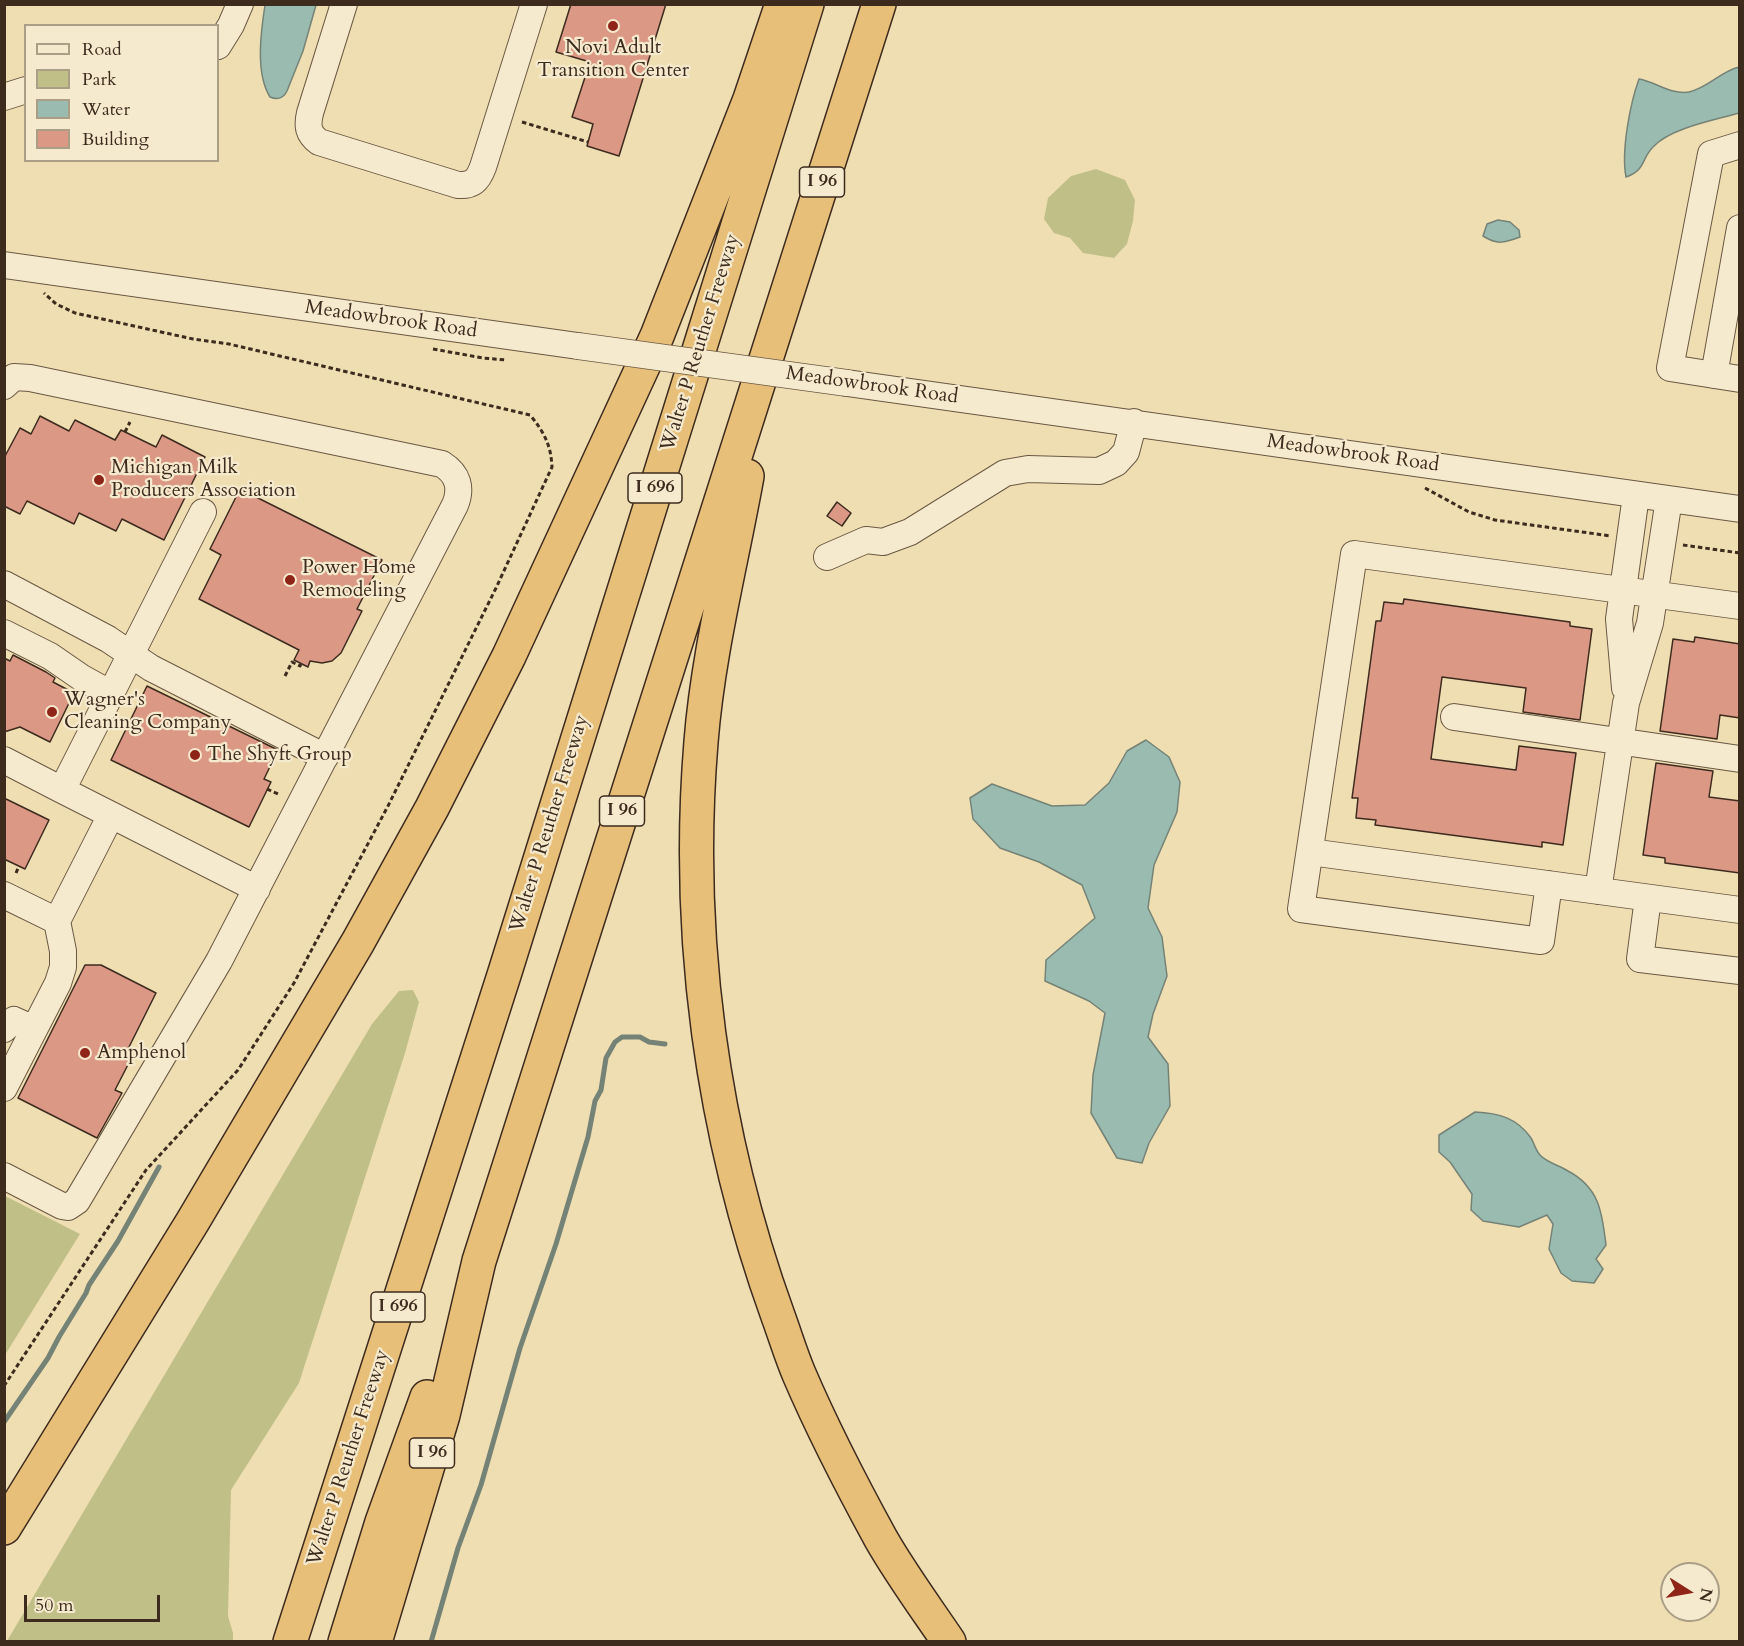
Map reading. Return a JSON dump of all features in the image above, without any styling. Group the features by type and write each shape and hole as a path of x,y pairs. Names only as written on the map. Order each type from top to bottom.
{"highway":[{"path":"4,1528 199,1211 358,942 432,808 509,656 657,336 750,99 782,4"},
{"name":"Walter P Reuther Freeway","path":"290,1641 505,972 807,4"},
{"name":"I 96","path":"375,1641 443,1415 479,1261 879,4"},
{"path":"766,360 755,436 713,650 701,742 696,856 700,960 712,1059 734,1172 761,1268 799,1373 882,1541 949,1641"},
{"path":"345,1641 382,1522 479,1261"}],"street":[{"path":"219,44 240,4"},
{"path":"344,4 310,113 309,130 313,138 319,142 466,186 474,183 480,177 534,4"},
{"path":"4,97 24,91"},
{"path":"1740,145 1711,154 1670,368 1740,379"},
{"path":"1714,375 1740,228"},
{"name":"Meadowbrook Road","path":"4,265 1134,422 1740,509"},
{"path":"4,386 14,377 30,378 442,464 453,472 459,490 455,505 219,961 77,1201 68,1207 62,1206 4,1176"},
{"path":"827,557 859,532 883,542 910,532 1005,473 1028,469 1099,471 1116,463 1126,452 1134,422"},
{"path":"1626,704 1619,619 1636,495"},
{"path":"1598,891 1626,704 1650,623 1669,499"},
{"path":"62,790 203,512"},
{"path":"1550,885 1541,941 1301,909 1354,554 1740,606"},
{"path":"4,584 108,639 151,668 325,757"},
{"path":"4,633 50,656 111,694"},
{"path":"1454,717 1740,759"},
{"path":"4,760 257,889"},
{"path":"4,1088 58,983 63,968 63,951 57,921 111,814"},
{"path":"1310,852 1740,910"},
{"path":"4,896 57,921"},
{"path":"1648,898 1640,959 1740,971"},
{"path":"4,1029 14,1020 34,1029"}],"path":[{"path":"522,122 588,142"},
{"path":"125,432 130,423"},
{"path":"1419,486 1429,489 1469,512 1495,520 1630,539"},
{"path":"1662,543 1740,553"},
{"path":"285,676 292,662 300,666 301,664"},
{"path":"267,789 278,794"},
{"path":"16,873 19,866"}],"green space":[{"path":"1096,169 1125,180 1135,200 1127,244 1114,258 1083,253 1070,238 1054,233 1044,219 1048,198 1071,176"},
{"path":"413,990 419,1002 405,1053 299,1383 231,1490 228,1616 233,1641 7,1641 372,1024 399,991"},
{"path":"5,1196 80,1234 5,1355"}],"water":[{"path":"265,5 316,5 303,51 287,91 284,96 277,99 270,97 262,76 260,52"},
{"path":"1739,67 1739,113 1693,125 1661,140 1649,151 1640,168 1626,177 1627,128 1639,79 1676,92 1689,92"},
{"path":"1498,220 1510,222 1519,230 1520,237 1501,242 1492,241 1483,236 1487,224"},
{"path":"1146,740 1169,757 1180,782 1177,812 1154,865 1148,908 1162,937 1167,976 1153,1014 1148,1037 1168,1064 1170,1106 1149,1143 1142,1163 1117,1158 1091,1113 1093,1075 1105,1013 1089,1001 1045,981 1046,960 1095,918 1082,885 1039,862 1000,848 973,819 970,798 992,784 1052,806 1085,805 1109,783 1127,751"},
{"path":"1475,1112 1500,1115 1513,1121 1526,1131 1543,1157 1579,1178 1593,1193 1601,1212 1606,1245 1596,1259 1603,1269 1594,1283 1572,1281 1561,1273 1549,1249 1553,1224 1547,1215 1519,1227 1483,1221 1471,1210 1472,1194 1450,1162 1439,1152 1439,1135"}],"building":[{"path":"571,4 666,4 619,156 587,146 593,124 572,117 590,62 556,52"},
{"name":"Michigan Milk Producers Association","path":"40,416 69,431 75,420 115,440 121,430 156,447 162,435 205,457 164,540 122,519 116,531 79,513 74,524 27,501 20,514 4,506 4,458 20,428 31,434"},
{"name":"Power Home Remodeling","path":"240,489 382,560 357,609 362,611 341,653 332,661 322,663 310,661 308,667 294,660 299,650 199,599 221,555 210,549"},
{"path":"837,502 851,513 842,526 827,516"},
{"path":"1404,599 1570,622 1570,626 1592,629 1580,720 1523,712 1526,688 1442,677 1431,759 1516,770 1519,746 1576,753 1563,845 1542,842 1542,847 1375,825 1376,820 1356,818 1358,798 1352,798 1376,621 1381,621 1384,602 1403,604"},
{"path":"1695,637 1740,644 1740,718 1720,715 1717,739 1660,731 1673,639 1694,642"},
{"path":"13,655 46,672 55,678 53,682 74,693 50,742 20,727 4,732 4,658 10,661"},
{"name":"The Shyft Group","path":"147,686 278,750 264,779 271,782 249,827 111,760"},
{"path":"1656,763 1713,771 1709,797 1740,801 1740,873 1665,863 1665,858 1643,855"},
{"path":"4,798 49,820 25,869 4,859"},
{"name":"Amphenol","path":"85,965 101,965 156,993 127,1051 133,1055 115,1090 122,1093 97,1138 18,1098"}],"waterway":[{"path":"431,1642 458,1548 481,1485 520,1348 556,1244 588,1137 595,1101 601,1090 606,1058 615,1042 622,1037 640,1037 649,1042 665,1044"},
{"path":"4,1422 48,1358 159,1167"}],"place":[{"name":"Novi Adult Transition Center","path":"613,26"},
{"name":"Michigan Milk Producers Association","path":"99,480"},
{"name":"Power Home Remodeling","path":"290,580"},
{"name":"Wagner's Cleaning Company","path":"52,712"},
{"name":"The Shyft Group","path":"195,755"},
{"name":"Amphenol","path":"85,1053"}]}
